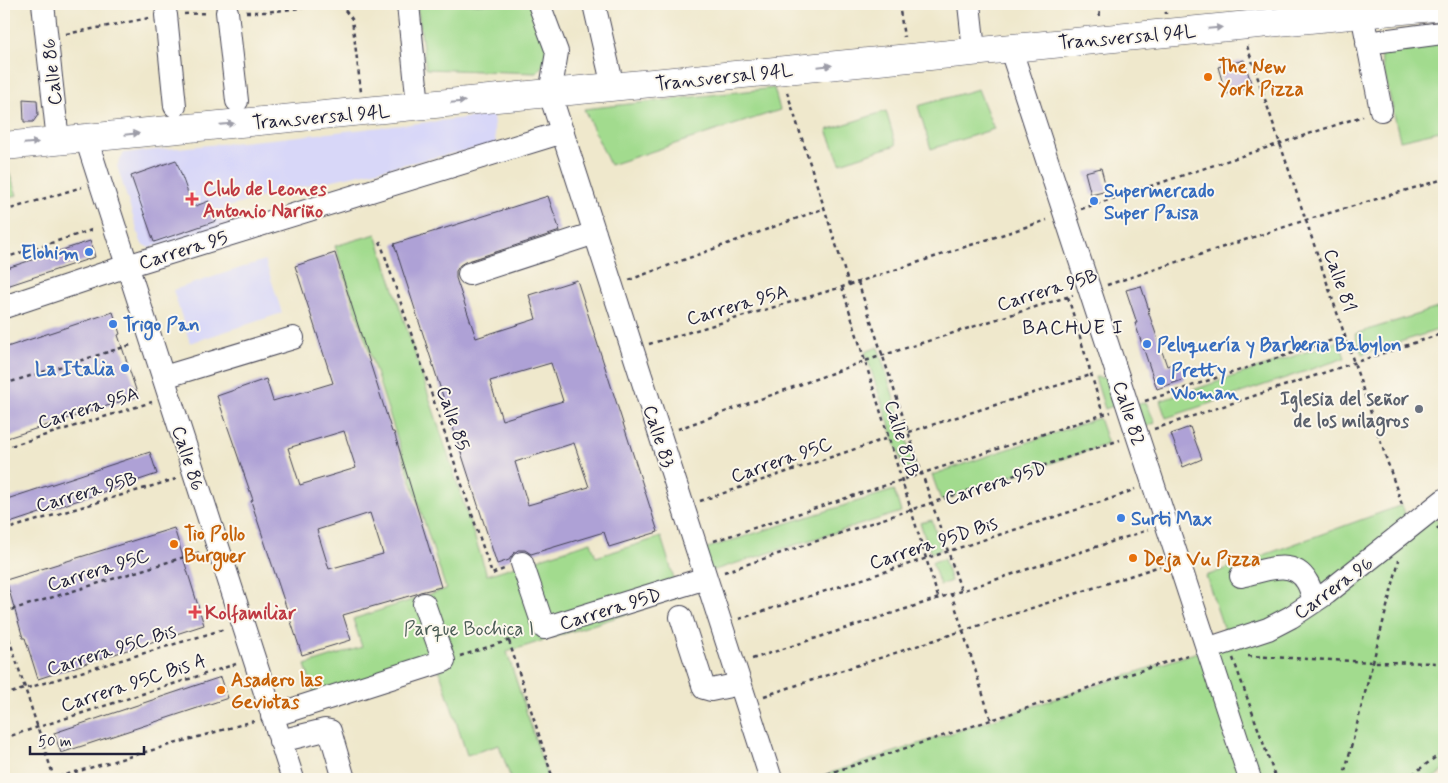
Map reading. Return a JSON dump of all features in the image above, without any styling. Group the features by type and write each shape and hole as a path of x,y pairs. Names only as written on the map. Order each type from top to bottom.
{"main road":[{"name":"Transversal 94L","path":"4,146 550,94 1352,11 1442,5"}],"street":[{"name":"Calle 86","path":"43,4 58,141"},
{"path":"408,4 418,106"},
{"path":"539,4 557,52 550,94"},
{"path":"594,4 612,87"},
{"path":"969,4 974,50"},
{"path":"1352,11 1367,43 1381,110"},
{"path":"226,12 237,101"},
{"path":"166,15 175,106"},
{"path":"1367,43 1442,33"},
{"name":"Calle 82","path":"1010,47 1178,560 1223,649 1250,779"},
{"name":"Calle 83","path":"550,94 771,779"},
{"name":"Carrera 95","path":"4,306 127,266 563,132"},
{"name":"Calle 86","path":"86,138 293,779"},
{"path":"469,274 595,233"},
{"path":"164,377 293,338"},
{"name":"Carrera 96","path":"1223,649 1277,626 1314,602 1444,500"},
{"path":"522,563 544,628"},
{"path":"1241,576 1283,566 1294,569 1307,582 1314,602"},
{"name":"Carrera 95D","path":"544,628 706,578"},
{"path":"272,716 444,662 424,604"},
{"path":"681,617 704,688 711,690 740,684"},
{"path":"280,741 325,730 330,731 344,779"}],"path":[{"path":"264,4 266,12"},
{"path":"47,38 166,15 266,12 336,4"},
{"path":"340,4 352,19 362,96"},
{"path":"900,4 905,44"},
{"path":"1099,4 1100,26"},
{"name":"Calle 81","path":"1246,41 1354,362 1408,530"},
{"path":"785,85 849,285"},
{"name":"Carrera 95A","path":"633,350 849,285 1381,110"},
{"name":"Carrera 95B","path":"660,436 865,361 1090,291 1306,220 1444,179"},
{"path":"4,211 82,187"},
{"path":"612,287 825,208"},
{"path":"4,258 104,227"},
{"name":"Calle 85","path":"380,241 492,574 522,563"},
{"name":"Calle 82B","path":"858,282 961,590"},
{"name":"Calle 82B","path":"842,287 938,597"},
{"path":"1068,297 1103,414"},
{"name":"Carrera 95D","path":"706,578 1444,332"},
{"name":"Carrera 95D","path":"696,547 1345,336"},
{"path":"4,384 136,343"},
{"path":"908,432 1091,375"},
{"name":"Carrera 95A","path":"4,448 152,402"},
{"name":"Carrera 95C","path":"683,507 888,438"},
{"name":"Carrera 95B","path":"4,530 176,479"},
{"name":"Carrera 95D Bis","path":"721,624 1119,496 1153,482"},
{"path":"740,684 938,597 1166,524"},
{"path":"1343,779 1408,530"},
{"name":"Carrera 95C","path":"4,612 201,552"},
{"path":"740,684 963,630 1178,560"},
{"path":"951,593 991,720"},
{"path":"4,623 53,779 272,716"},
{"name":"Carrera 95C Bis","path":"4,695 227,628"},
{"path":"444,662 544,628"},
{"path":"508,641 553,779"},
{"path":"1223,649 1276,779"},
{"path":"814,779 991,720 1223,649 1373,662 1444,663"},
{"name":"Carrera 95C Bis A","path":"4,738 242,662"},
{"path":"1406,779 1444,752"}],"shaded area":[{"path":"493,115 496,144 288,190 224,208 230,224 149,248 142,244 140,239 117,166 124,153"},
{"path":"265,260 282,313 190,343 173,290"}],"green space":[{"path":"417,4 536,4 554,52 536,73 426,69"},
{"path":"1444,26 1444,130 1400,140 1377,42"},
{"path":"774,88 780,110 610,165 584,109"},
{"path":"978,89 994,129 931,149 918,106"},
{"path":"886,111 896,145 840,163 827,130"},
{"path":"6,164 17,195 4,200 4,165"},
{"name":"Parque Bochica I","path":"376,234 487,575 591,542 596,557 661,537 680,597 507,652 548,779 511,779 499,745 467,755 435,657 315,695 305,665 362,647 353,619 446,589 335,246"},
{"path":"1444,306 1444,328 1362,354 1355,334"},
{"path":"1339,341 1345,358 1166,418 1160,401"},
{"path":"878,347 915,466 904,469 865,352"},
{"path":"1095,377 1109,378 1116,405 1105,409"},
{"path":"1146,402 1155,423 1143,428 1134,406"},
{"path":"1099,418 1108,444 941,500 932,475"},
{"path":"894,490 901,512 708,572 701,550"},
{"path":"1402,505 1410,528 1431,511 1444,530 1444,770 1432,779 812,779 1228,642 1206,576"},
{"path":"932,520 941,550 931,553 920,523"},
{"path":"944,559 951,581 940,585 932,562"}],"building":[{"path":"1244,60 1252,86 1226,94 1218,67"},
{"path":"23,99 37,100 38,115 33,122 24,122"},
{"path":"176,160 193,207 209,201 216,221 154,242 131,176"},
{"path":"1101,168 1107,191 1091,195 1085,172"},
{"path":"548,196 560,231 465,262 456,271 456,278 476,338 536,319 529,295 577,280 658,532 609,547 604,532 531,554 525,550 518,550 509,560 497,564 394,244","holes":["551,363 563,401 502,420 490,381","574,443 589,487 528,505 515,462"]},
{"path":"90,241 95,257 4,287 4,269"},
{"path":"335,253 392,432 394,432 441,587 343,615 351,640 302,655 251,501 253,500 217,396 266,379 273,401 333,383 295,266","holes":["344,431 356,468 300,485 288,448","370,513 383,554 329,569 317,530"]},
{"path":"1141,286 1167,366 1179,361 1185,379 1157,389 1126,290"},
{"path":"113,312 120,334 118,335 138,396 4,439 4,348"},
{"path":"1190,427 1202,459 1183,467 1171,434"},
{"path":"150,452 157,474 4,525 4,500"},
{"path":"174,528 204,625 38,679 25,638 23,638 6,580"},
{"path":"221,677 228,698 61,753 54,733"}],"place":[{"name":"The New York Pizza","path":"1208,77"},
{"name":"Club de Leones Antonio Nariño","path":"192,199"},
{"name":"Supermercado Super Paisa","path":"1094,201"},
{"name":"Elohim","path":"89,252"},
{"name":"Trigo Pan","path":"113,324"},
{"name":"Peluquería y Barberia Babylon","path":"1147,344"},
{"name":"La Italia","path":"125,368"},
{"name":"Pretty Woman","path":"1161,381"},
{"name":"Iglesia del señor de los milagros","path":"1419,409"},
{"name":"Surti Max","path":"1121,518"},
{"name":"Tio Pollo Burguer","path":"174,544"},
{"name":"Deja Vu Pizza","path":"1133,558"},
{"name":"Kolfamiliar","path":"195,612"},
{"name":"Asadero las Geviotas","path":"221,690"}],"district":[{"name":"BACHUE I","path":"1073,327"}]}
